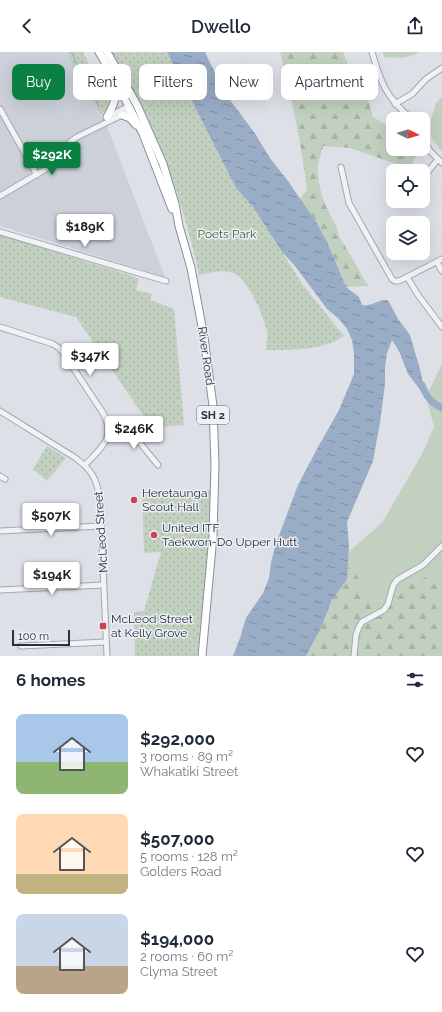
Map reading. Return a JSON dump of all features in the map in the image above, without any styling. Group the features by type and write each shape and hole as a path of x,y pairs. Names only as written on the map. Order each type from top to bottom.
{"highway":[{"name":"River Road","path":"98,52 130,107 148,146 179,226 191,268 201,315 208,358 214,426 215,464 213,529 202,656"},
{"path":"98,52 116,92 113,107 107,117"},
{"path":"104,52 130,98 130,107 134,108 137,112 167,179"},
{"name":"River Road","path":"107,52 129,89 149,129 163,164 175,204 179,226"},
{"path":"122,115 133,121 155,164"}],"street":[{"path":"372,52 381,80 395,104 404,112"},
{"path":"395,104 412,94 426,79 442,68"},
{"path":"86,132 128,112 130,107"},
{"path":"0,196 53,165 70,142 107,117 130,107"},
{"path":"0,109 37,175"},
{"path":"430,151 442,163"},
{"path":"430,169 438,159"},
{"path":"341,167 349,203 392,279 395,281 407,277 440,260 442,271"},
{"path":"0,232 166,281"},
{"path":"407,277 418,295 442,327"},
{"path":"0,327 45,341 59,348 108,421 109,434 103,446 85,465"},
{"name":"McLeod Street","path":"0,411 74,456 85,465 93,475 98,485 100,500 107,656"},
{"path":"109,434 128,437 140,443 158,465"},
{"path":"0,531 101,526"},
{"path":"354,656 356,635 362,622 384,610 388,604 393,586 398,580 423,565 442,546"},
{"path":"0,590 104,585"},
{"path":"21,646 106,642"}],"shaded area":[{"path":"0,52 68,52 74,64 73,64 73,100 93,100 108,129 165,277 0,226"}],"green space":[{"path":"67,52 83,52 89,64 73,64"},
{"name":"Poets Park","path":"111,52 167,52 173,64 139,64 139,100 191,100 236,188 253,207 303,285 344,336 326,345 306,349 266,350 267,331 265,324 250,290 244,282 233,273 225,271 199,275 184,217 165,160 131,88 131,64 118,64"},
{"path":"280,52 343,52 348,64 283,64"},
{"path":"383,52 419,52 411,56 398,58 384,57"},
{"path":"442,97 442,152 431,137 431,119 436,103"},
{"path":"93,100 107,100 110,105 101,115"},
{"path":"291,100 368,100 373,117 386,124 386,156 416,156 411,164 396,164 350,148 323,146 318,167 318,176 323,198 340,238 368,286 346,287 335,262 297,201 307,190"},
{"path":"0,235 130,275 139,279 136,290 152,294 150,300 174,309 184,425 151,427 76,317 0,297"},
{"path":"442,364 442,563 431,574 407,585 399,591 394,607 370,594 358,577 346,554 382,523 422,454 434,427 426,397"},
{"path":"47,446 66,458 47,481 33,469"},
{"path":"189,490 211,490 209,541 197,656 135,656 134,612 144,611 161,552 144,553 142,494"},
{"path":"346,554 358,577 370,594 379,600 394,606 399,591 407,585 431,574 442,563 442,656 306,656 322,626 340,581"}],"water":[{"path":"167,52 205,52 215,73 215,100 230,100 254,132 270,158 316,222 327,242 346,287 359,297 362,305 388,300 398,319 410,335 420,369 426,397 408,374 399,351 392,340 387,353 380,423 373,461 347,522 349,546 347,579 332,600 322,626 306,656 233,656 246,618 263,593 269,578 275,546 298,485 339,410 354,374 354,353 352,340 347,329 338,318 327,309 295,266 282,252 253,207 236,188 191,100 207,100 207,64 173,64"}],"waterway":[{"path":"71,52 99,107"},
{"path":"422,385 429,399 442,408"}],"place":[{"name":"Heretaunga Scout Hall","path":"134,500"},
{"name":"United ITF Taekwon-Do Upper Hutt","path":"154,535"},
{"name":"McLeod Street at Kelly Grove","path":"103,626"}]}
